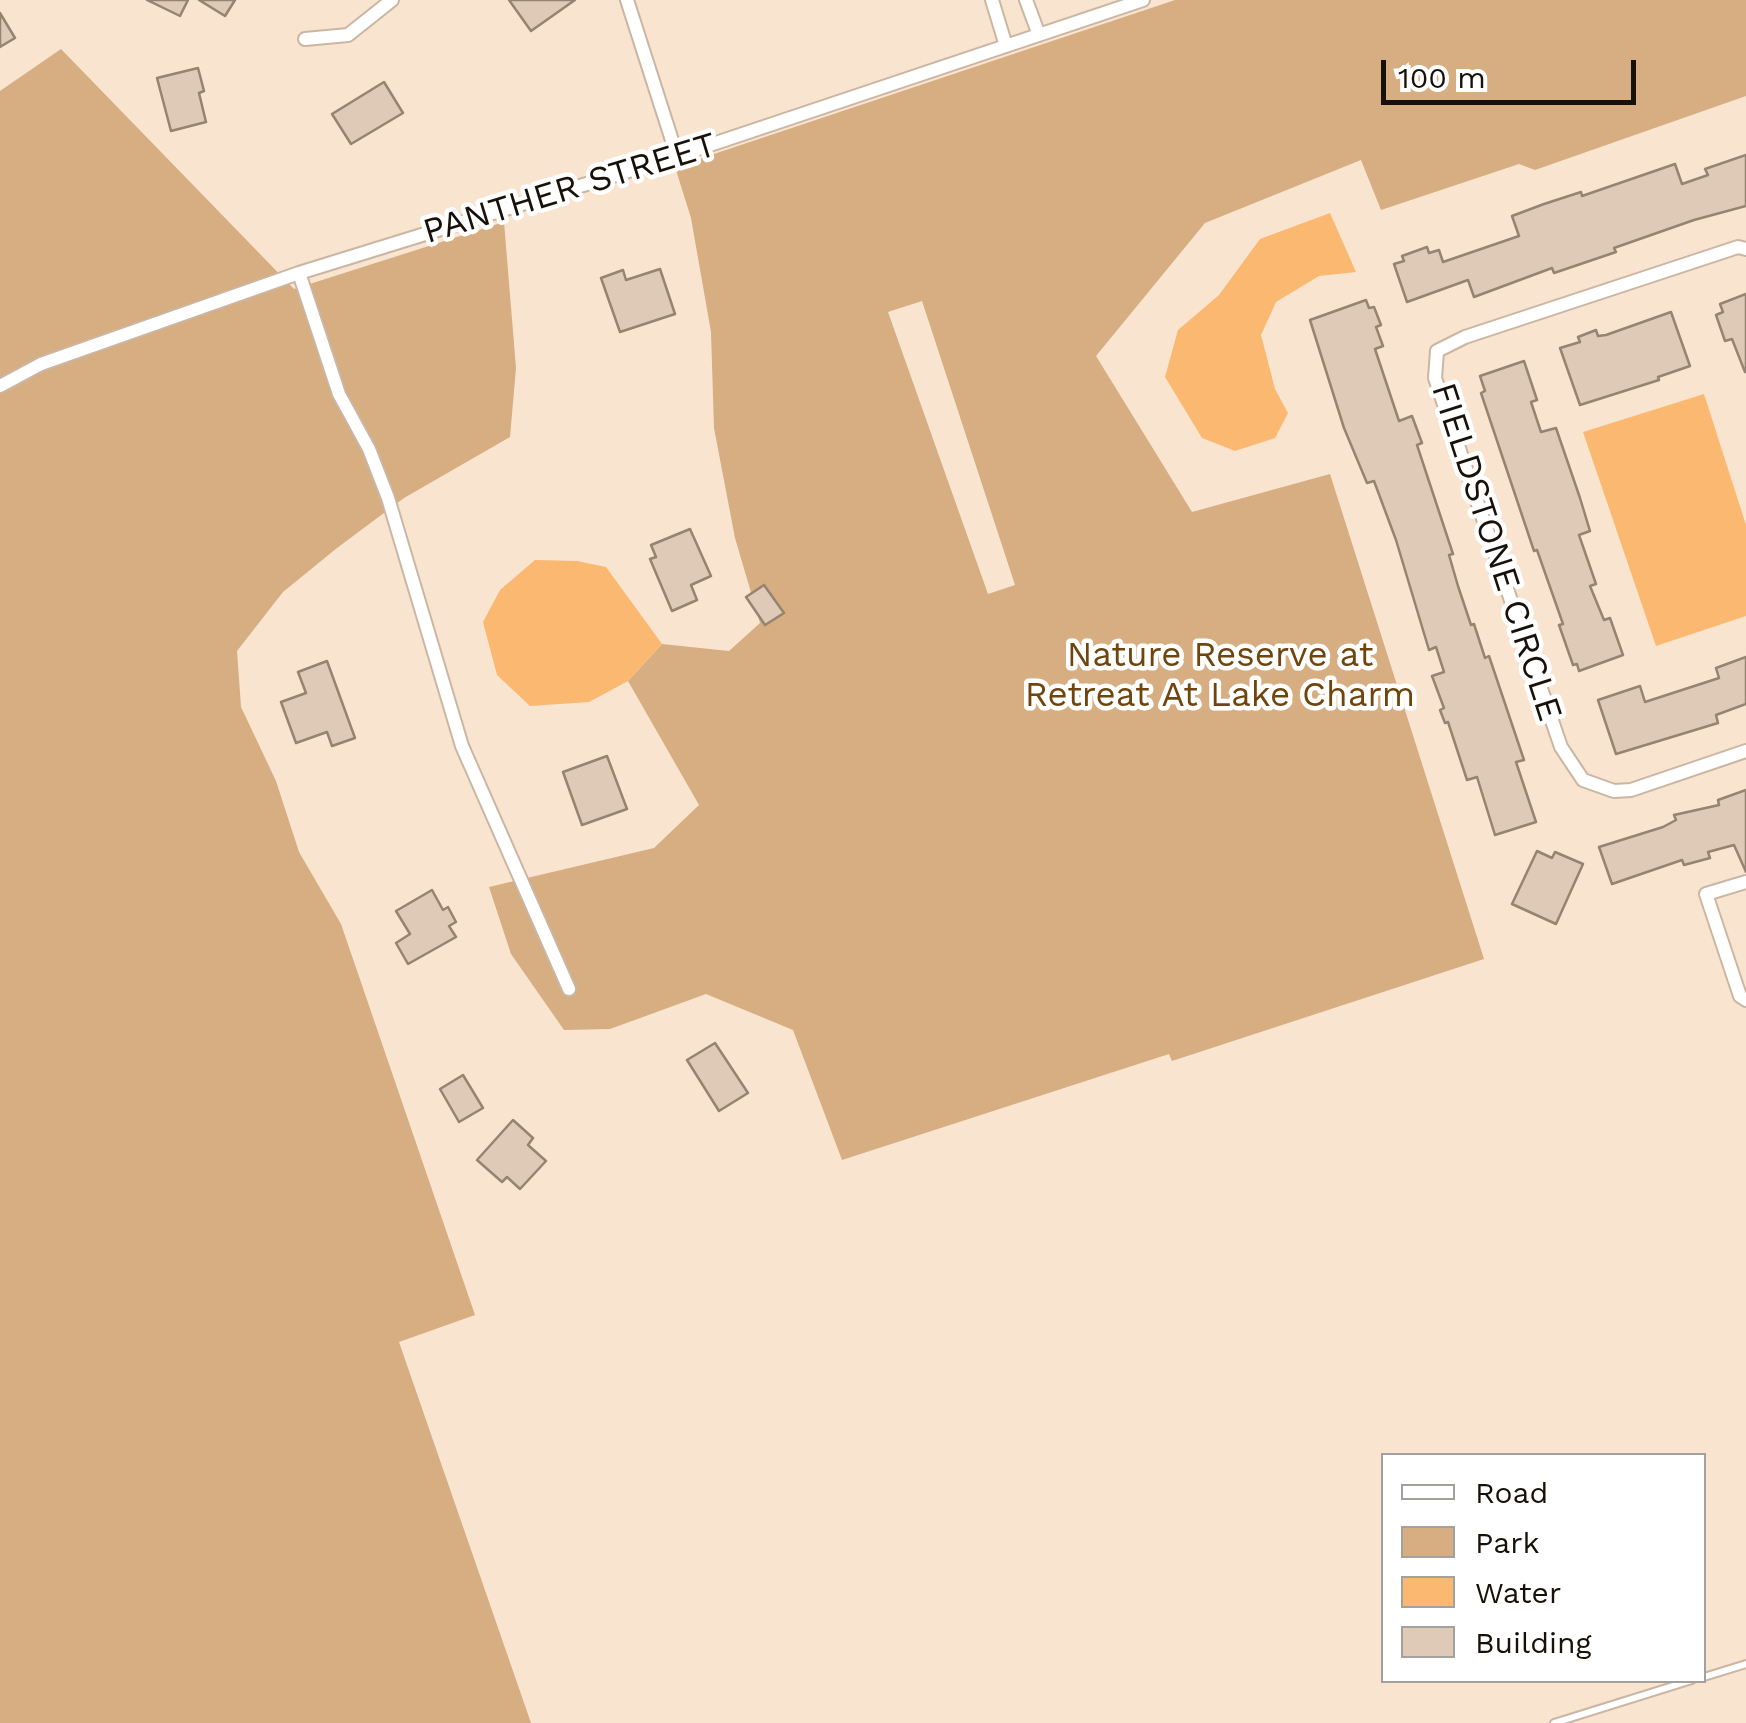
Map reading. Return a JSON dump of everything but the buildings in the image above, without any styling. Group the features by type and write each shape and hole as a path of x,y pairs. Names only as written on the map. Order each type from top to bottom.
{"street":[{"path":"306,39 348,35 392,0"},
{"path":"627,0 677,156"},
{"path":"992,0 1006,46"},
{"path":"1026,0 1039,35"},
{"name":"PANTHER STREET","path":"0,386 40,364 299,273 677,156 1143,0"},
{"name":"FIELDSTONE CIRCLE","path":"1746,249 1738,247 1466,337 1437,352 1435,378 1561,747 1583,780 1614,791 1631,790 1746,751"},
{"path":"299,273 340,394 369,449 388,498 462,746 569,989"},
{"path":"1746,882 1706,894 1740,996 1746,1000"}],"lane":[{"path":"1706,1676 1746,1664"},
{"path":"1554,1723 1682,1683"}],"green space":[{"name":"Nature Reserve at Retreat At Lake Charm","path":"1175,0 1746,0 1746,96 1535,170 1519,164 1381,210 1361,160 1205,223 1096,356 1192,512 1330,474 1484,959 1172,1061 1169,1054 842,1160 793,1030 706,994 610,1029 564,1030 511,954 489,887 654,848 699,805 628,681 662,644 729,651 760,623 735,538 714,428 711,332 691,218 675,167","holes":["922,301 1015,585 988,594 888,312"]},
{"path":"61,49 294,289 504,222 516,368 510,437 404,498 337,548 283,592 237,651 241,707 276,781 299,852 341,924 475,1315 399,1342 531,1723 0,1723 0,91"}],"water":[{"path":"1330,213 1356,272 1319,276 1276,302 1261,335 1275,389 1288,413 1275,438 1235,451 1202,438 1165,377 1178,330 1219,295 1260,239"},
{"path":"1704,394 1746,525 1746,616 1656,646 1583,432"},
{"path":"535,560 577,561 606,567 662,644 628,681 589,702 530,706 497,675 483,622 500,590"}]}
